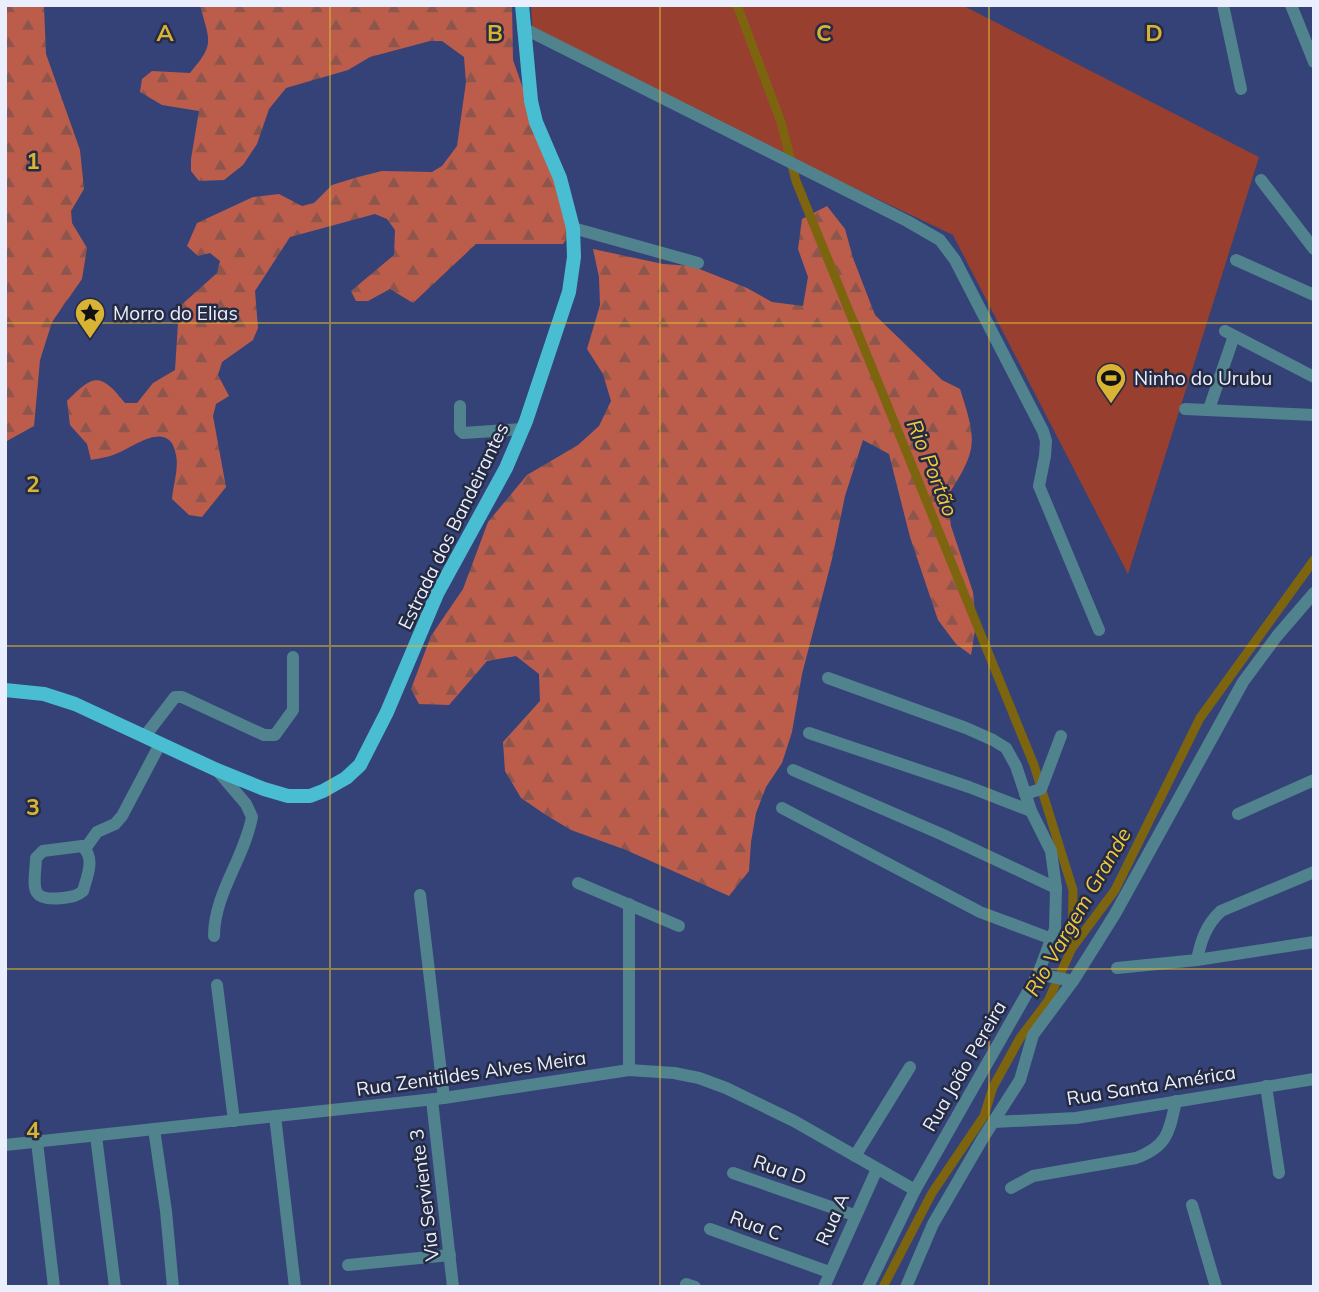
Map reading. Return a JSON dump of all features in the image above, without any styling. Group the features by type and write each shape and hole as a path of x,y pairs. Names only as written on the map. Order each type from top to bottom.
{"main road":[{"name":"Estrada dos Bandeirantes","path":"5,690 58,698 264,789 299,797 323,791 355,772 368,754 437,594 495,490 523,429 569,292 574,257 573,228 560,178 533,112 522,5"}],"street":[{"path":"1223,5 1241,89"},
{"path":"1291,5 1314,62"},
{"path":"523,28 932,233 940,240 955,260 1043,431 1046,441 1045,456 1039,486 1099,630"},
{"path":"1261,180 1314,249"},
{"path":"573,228 698,263"},
{"path":"1236,260 1314,295"},
{"path":"1209,409 1229,333 1314,377"},
{"path":"460,406 460,430 466,433 523,429"},
{"path":"1185,409 1314,415"},
{"path":"906,1287 933,1224 1020,1080 1033,1035 1157,839 1231,701 1277,636 1314,593"},
{"path":"145,736 175,697 182,697 264,736 275,735 293,710 293,657"},
{"name":"Rua João Pereira","path":"828,678 966,728 1001,744 1011,753 1034,791 1032,814 1051,851 1056,888 1052,939 1043,976 915,1190 868,1287"},
{"path":"809,733 969,788 1032,814"},
{"path":"1034,791 1062,736"},
{"path":"85,849 97,832 115,824 122,816 160,744"},
{"path":"214,936 216,910 234,872 252,817 246,804 217,770"},
{"path":"793,770 941,834 1056,888"},
{"path":"1238,814 1314,780"},
{"path":"782,808 980,912 1052,939"},
{"path":"82,846 85,849 90,859 80,894 46,900 39,897 35,890 38,854 82,846"},
{"path":"1196,960 1202,938 1211,920 1222,911 1314,872"},
{"path":"578,883 679,926"},
{"name":"Via Serviente 3","path":"420,895 453,1287"},
{"path":"629,904 629,1070"},
{"path":"1116,968 1196,960 1314,942"},
{"path":"1043,976 1069,981"},
{"path":"217,985 234,1121"},
{"path":"855,1156 909,1067"},
{"name":"Rua Zenitildes Alves Meira","path":"5,1145 438,1099 629,1070 674,1073 726,1088 794,1121 915,1190"},
{"name":"Rua Santa América","path":"994,1122 1076,1118 1314,1079"},
{"path":"1266,1086 1279,1173"},
{"path":"1011,1188 1033,1176 1136,1158 1149,1153 1163,1143 1170,1131 1176,1101"},
{"path":"275,1116 295,1287"},
{"path":"154,1129 166,1211 173,1287"},
{"path":"96,1136 115,1287"},
{"path":"37,1142 54,1287"},
{"name":"Rua A","path":"824,1287 854,1214 877,1169"},
{"name":"Rua D","path":"733,1173 854,1214"},
{"path":"1192,1205 1216,1287"},
{"name":"Rua C","path":"710,1229 830,1272"},
{"path":"348,1265 450,1255"}],"shaded area":[{"name":"Ninho do Urubu","path":"531,5 962,5 1259,157 1128,574 953,235 533,35"}],"green space":[{"path":"5,5 44,7 46,54 80,150 84,189 71,211 72,223 87,248 82,279 52,322 40,360 34,426 5,442"},
{"path":"200,5 512,5 513,60 567,213 571,232 563,244 476,244 413,303 390,289 368,301 356,301 351,291 394,255 395,230 387,219 375,214 290,237 255,291 258,328 253,340 222,362 218,375 229,396 216,404 213,416 226,487 202,517 189,515 172,499 177,460 173,444 167,438 152,438 115,454 91,460 87,444 70,425 67,401 84,385 97,380 110,386 125,403 137,403 153,383 175,370 179,307 217,273 220,261 210,253 198,256 187,246 197,223 253,197 279,194 302,206 314,203 332,185 358,177 382,171 432,172 442,166 457,146 466,82 464,57 442,41 430,41 370,57 348,70 286,88 269,109 257,144 243,165 224,180 199,181 191,171 191,159 199,111 162,105 140,92 142,79 152,71 190,73 204,55 208,34"},
{"path":"827,206 845,229 875,315 942,380 960,389 970,421 972,445 964,467 947,497 951,526 973,592 976,624 971,655 956,644 938,620 910,537 889,454 863,440 845,496 832,559 802,674 792,732 782,763 766,787 756,813 749,871 729,896 626,850 571,830 521,798 505,771 503,742 540,701 539,674 516,656 487,661 449,705 419,704 411,689 431,636 463,589 488,522 527,475 578,445 599,426 611,401 603,374 587,349 600,305 599,277 593,249 663,264 692,266 747,288 772,302 803,306 808,277 798,249 802,219"}],"waterway":[{"name":"Rio Portão","path":"737,5 781,122 796,181 1034,765 1073,890 1072,948"},
{"name":"Rio Vargem Grande","path":"883,1287 932,1193 984,1116 993,1087 1020,1038 1048,1001 1072,948 1115,890 1200,718 1314,560"}],"place":[{"name":"Morro do Elias","path":"90,340"},
{"name":"Ninho do Urubu","path":"1111,405"}]}
